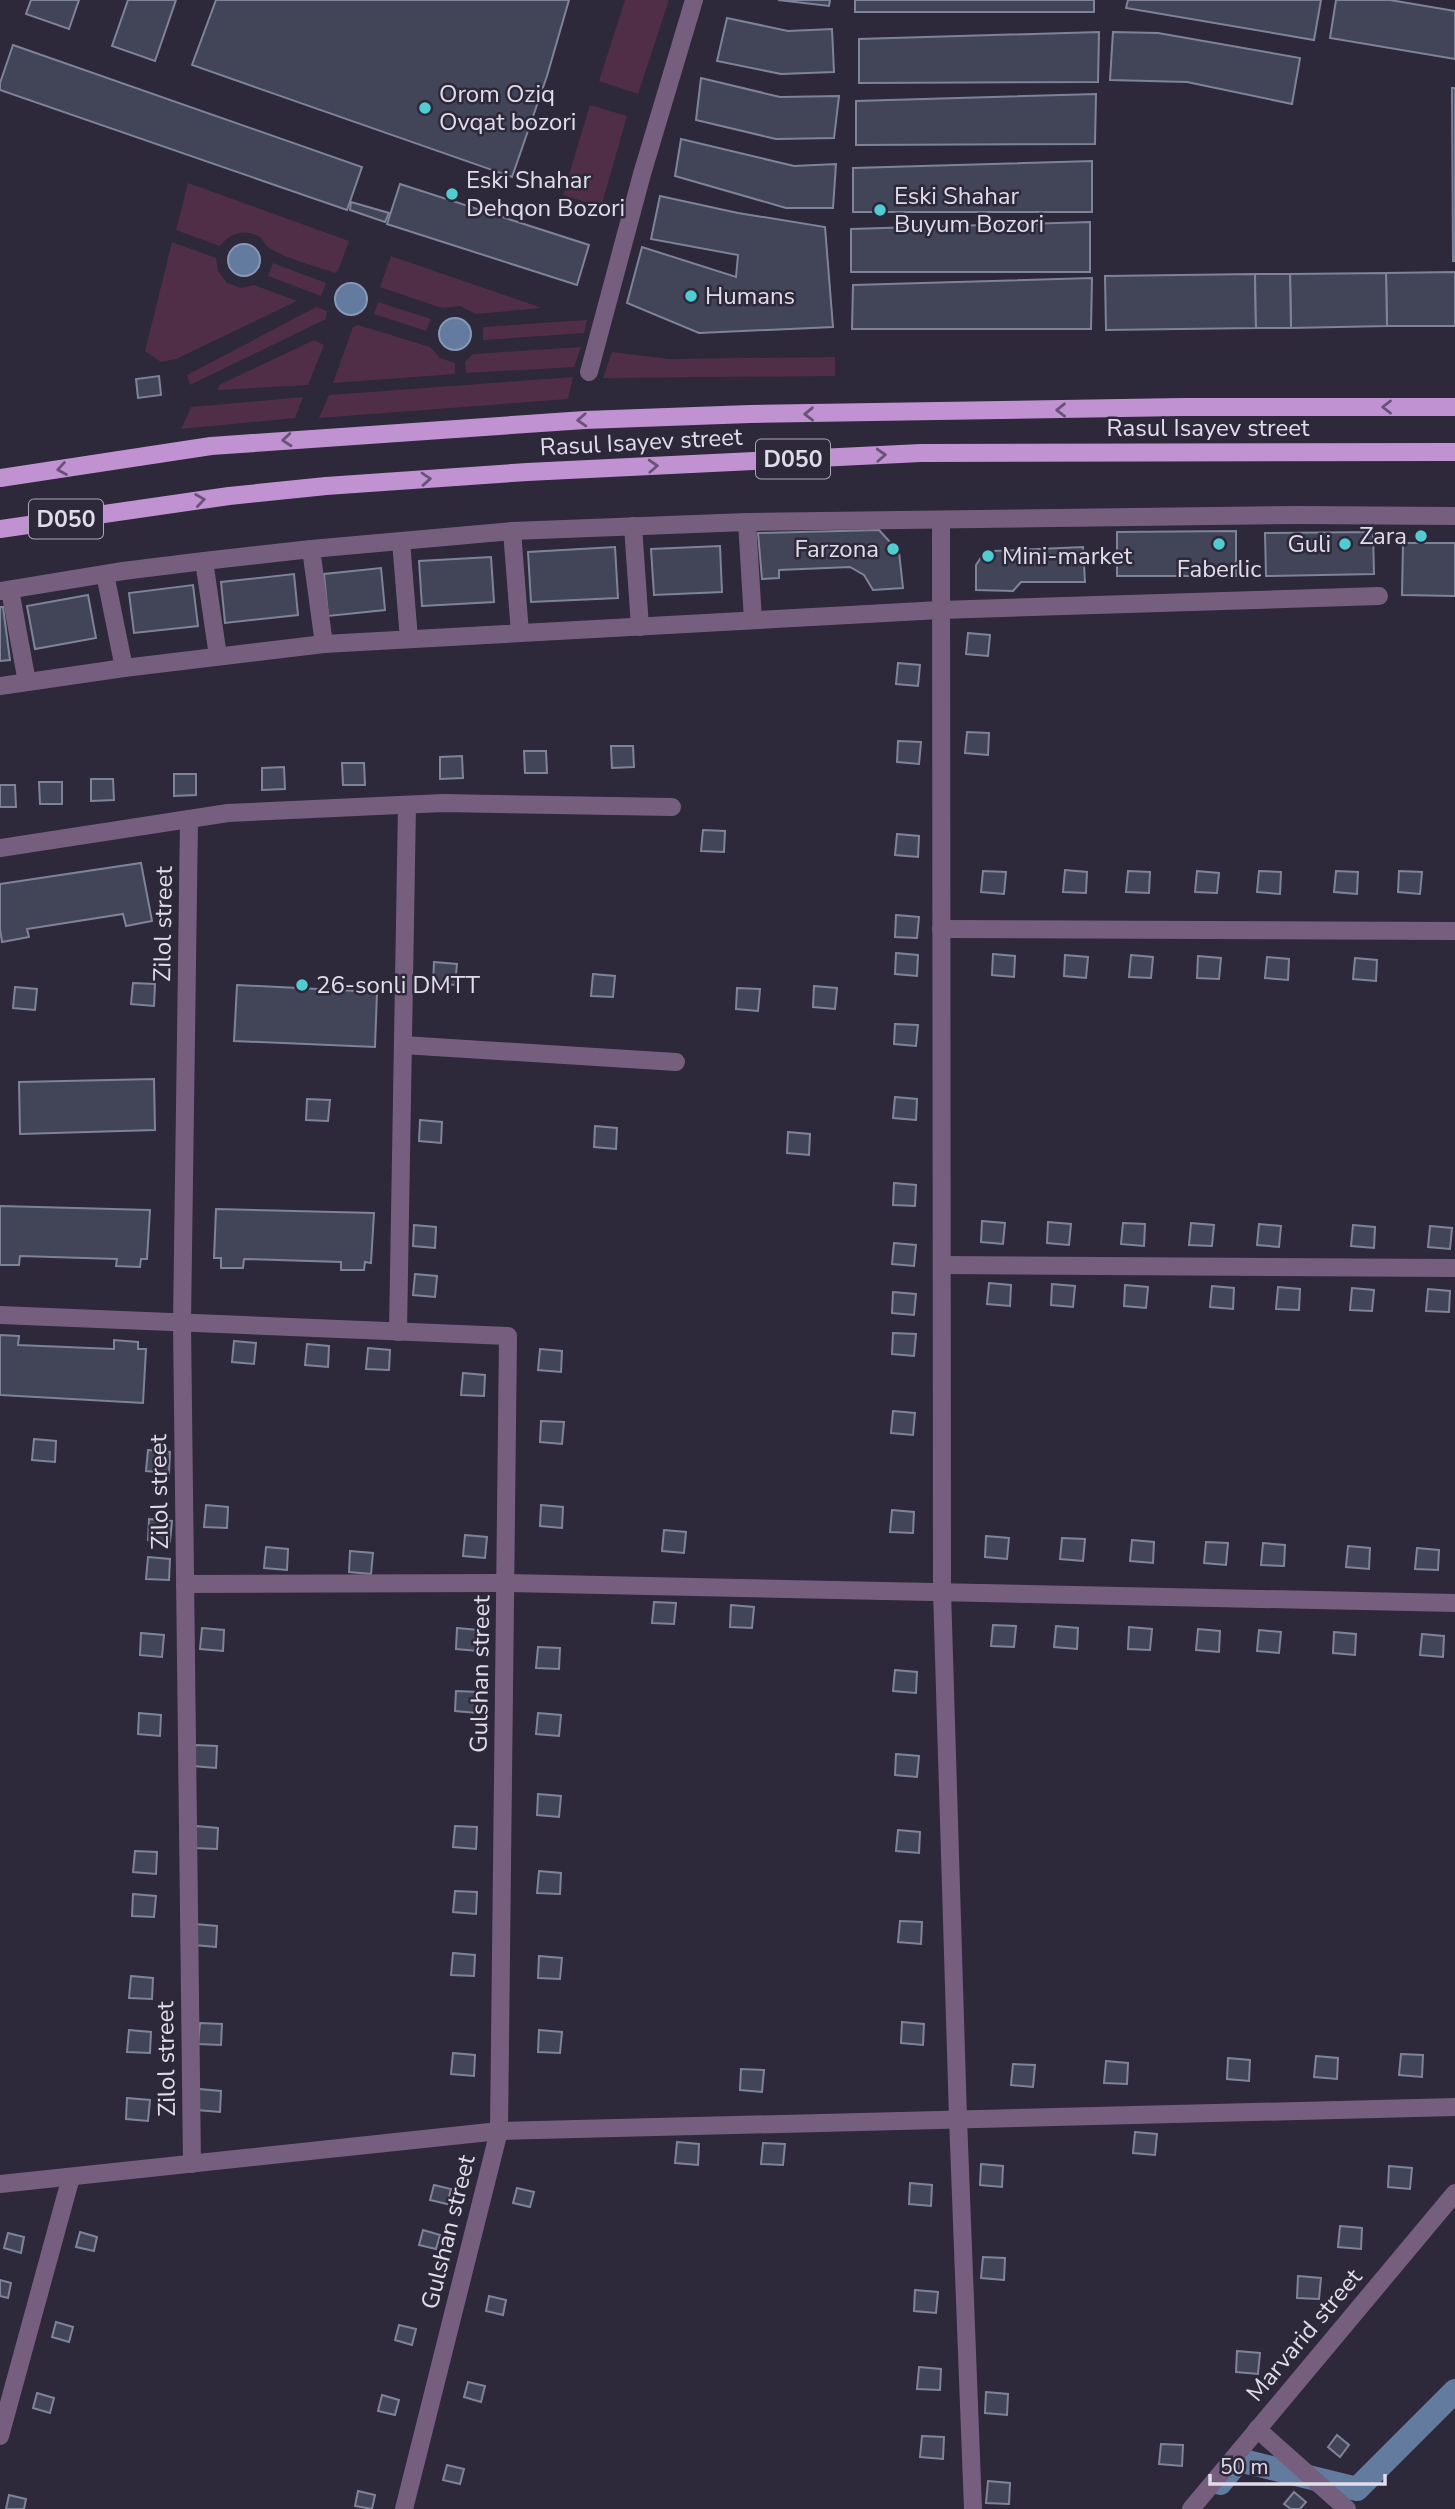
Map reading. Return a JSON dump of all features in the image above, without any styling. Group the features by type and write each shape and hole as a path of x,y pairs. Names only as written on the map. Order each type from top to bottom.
{"main road":[{"name":"Rasul Isayev street","path":"0,478 212,446 585,420 750,414 1455,407"},
{"name":"Rasul Isayev street","path":"0,529 243,494 527,472 921,453 1455,452"}],"street":[{"path":"589,372 642,174 694,0"},
{"path":"27,682 5,591 204,561 512,531 633,526 747,522 1298,515 1455,516"},
{"path":"941,521 942,1591 973,2509"},
{"path":"747,522 754,620"},
{"path":"633,526 640,626"},
{"path":"512,531 520,633"},
{"path":"401,541 410,639"},
{"path":"311,549 324,644"},
{"path":"204,561 218,656"},
{"path":"105,574 124,668"},
{"path":"0,686 324,644 940,610 1379,596"},
{"path":"0,848 228,813 443,803 672,807"},
{"path":"398,1332 407,805"},
{"name":"Zilol street","path":"189,819 182,1323 192,2164"},
{"path":"941,929 1455,931"},
{"path":"403,1045 676,1062"},
{"path":"942,1265 1455,1268"},
{"name":"Gulshan street","path":"0,1315 508,1336 499,2131 404,2509"},
{"path":"185,1584 505,1583 1455,1603"},
{"path":"0,2184 499,2131 1455,2107"},
{"path":"0,2436 71,2177"},
{"name":"Marvarid street","path":"1191,2509 1455,2193"},
{"path":"1257,2429 1347,2509"}],"shaded area":[{"path":"625,0 669,0 638,94 599,81"},
{"path":"590,105 627,116 601,207 563,195"},
{"path":"188,183 349,241 338,271 335,273 285,256 269,248 254,234 238,233 220,246 176,230"},
{"path":"172,242 216,258 218,271 227,283 241,288 254,285 297,301 176,359 161,362 145,351"},
{"path":"391,256 542,308 476,314 460,306 442,308 380,287"},
{"path":"273,263 326,283 321,296 268,276"},
{"path":"378,302 431,319 426,331 374,314"},
{"path":"316,307 327,311 326,319 190,385 187,375"},
{"path":"587,320 584,333 483,340 483,327"},
{"path":"358,325 430,347 440,358 455,363 455,374 333,383 353,327"},
{"path":"314,340 324,345 308,385 218,390 219,385"},
{"path":"581,347 574,367 466,373 465,362 473,354"},
{"path":"612,352 669,359 835,357 835,376 603,378"},
{"path":"573,377 568,399 319,418 329,395"},
{"path":"303,397 295,418 181,429 191,407"}],"water":[{"path":"244,244 255,249 260,260 255,271 244,276 233,271 228,260 233,249"},
{"path":"351,283 362,288 367,299 362,310 351,315 340,310 335,299 340,288"},
{"path":"455,318 466,323 471,334 466,345 455,350 444,345 439,334 444,323"}],"building":[{"path":"31,0 79,0 69,29 26,14"},
{"path":"128,0 176,0 155,61 112,46"},
{"name":"Orom Oziq Ovqat bozori","path":"216,0 569,0 547,76 512,177 192,65"},
{"path":"778,0 830,0 829,6"},
{"path":"855,0 1094,0 1094,12 855,12"},
{"path":"1128,0 1321,0 1314,40 1126,8"},
{"path":"1336,0 1390,0 1455,11 1455,59 1330,38"},
{"path":"727,18 788,31 832,29 834,72 781,74 717,61"},
{"path":"1099,32 1098,82 859,83 859,39"},
{"path":"1113,32 1158,33 1300,58 1292,104 1187,82 1110,80"},
{"path":"13,45 362,167 347,210 0,90"},
{"path":"701,78 780,97 839,96 834,138 776,139 696,120"},
{"path":"1452,88 1455,88 1455,261 1453,261"},
{"path":"1096,94 1095,144 856,145 856,101"},
{"path":"681,139 794,166 836,164 833,208 786,208 675,176"},
{"path":"1092,161 1092,212 853,212 853,168"},
{"path":"400,184 589,245 577,285 387,224"},
{"path":"660,196 738,213 825,227 833,327 699,333 627,303 642,247 736,277 738,255 651,239"},
{"path":"351,202 389,213 385,222 350,210"},
{"path":"1090,222 1090,272 851,272 851,229"},
{"path":"1455,272 1455,326 1387,326 1386,273"},
{"path":"1386,273 1387,326 1291,328 1290,274"},
{"path":"1255,274 1256,328 1106,330 1105,276"},
{"path":"1255,274 1290,274 1291,328 1256,328"},
{"path":"1092,278 1091,329 852,329 853,285"},
{"path":"159,376 161,395 138,398 136,379"},
{"path":"879,530 899,552 903,588 873,590 864,575 850,567 779,570 779,578 762,579 758,533"},
{"path":"1236,531 1236,576 1117,576 1117,532"},
{"path":"1373,532 1374,574 1266,576 1265,533"},
{"path":"1403,543 1455,543 1455,596 1402,595"},
{"path":"720,546 722,592 654,595 651,549"},
{"path":"615,547 618,598 531,602 528,552"},
{"path":"1083,547 1085,582 1021,582 1013,591 976,590 976,565 982,556 993,551"},
{"path":"491,557 494,602 422,606 419,561"},
{"path":"381,568 385,610 328,616 324,574"},
{"path":"294,574 298,615 225,623 221,582"},
{"path":"193,585 198,626 134,633 129,593"},
{"path":"88,595 96,638 35,649 27,606"},
{"path":"0,607 3,607 10,660 0,661"},
{"path":"968,633 990,635 988,656 966,654"},
{"path":"898,663 920,665 918,686 896,684"},
{"path":"967,732 989,733 988,755 965,753"},
{"path":"898,741 921,742 919,764 897,762"},
{"path":"611,746 633,746 634,767 612,768"},
{"path":"524,751 546,751 547,773 525,773"},
{"path":"462,756 463,778 440,779 440,757"},
{"path":"342,763 364,763 365,785 343,785"},
{"path":"284,767 285,789 262,790 262,768"},
{"path":"174,774 196,774 196,795 174,796"},
{"path":"91,779 113,779 114,800 91,801"},
{"path":"39,782 62,782 62,804 40,804"},
{"path":"0,785 15,785 16,807 0,807"},
{"path":"703,830 725,831 724,852 701,851"},
{"path":"897,834 919,836 918,857 895,855"},
{"path":"141,863 152,921 126,926 123,914 27,929 29,937 2,942 0,884"},
{"path":"1065,870 1087,872 1086,893 1063,892"},
{"path":"983,871 1006,872 1004,894 981,892"},
{"path":"1128,871 1150,872 1149,893 1126,892"},
{"path":"1197,871 1219,873 1217,893 1195,892"},
{"path":"1259,871 1281,872 1280,894 1257,892"},
{"path":"1336,871 1358,872 1357,894 1334,892"},
{"path":"1399,871 1422,872 1420,894 1398,892"},
{"path":"896,915 919,917 917,938 895,937"},
{"path":"896,953 918,955 917,976 895,974"},
{"path":"993,954 1015,956 1014,977 992,975"},
{"path":"1065,955 1088,957 1086,978 1064,976"},
{"path":"1131,955 1153,957 1151,978 1129,977"},
{"path":"1198,956 1221,958 1219,979 1197,978"},
{"path":"1267,957 1289,959 1288,980 1265,978"},
{"path":"1355,958 1377,960 1376,981 1353,979"},
{"path":"434,962 457,964 455,985 433,983"},
{"path":"593,974 615,976 613,997 591,996"},
{"path":"133,983 155,984 154,1006 131,1004"},
{"path":"237,985 377,992 375,1047 234,1041"},
{"path":"814,986 837,988 835,1009 813,1007"},
{"path":"15,987 37,989 35,1010 13,1008"},
{"path":"737,988 760,989 758,1011 736,1009"},
{"path":"895,1024 918,1025 916,1046 894,1044"},
{"path":"154,1079 155,1130 20,1134 19,1082"},
{"path":"895,1097 917,1099 916,1120 893,1118"},
{"path":"307,1099 330,1100 328,1121 306,1120"},
{"path":"420,1120 442,1122 441,1143 419,1141"},
{"path":"595,1126 617,1128 616,1149 594,1147"},
{"path":"788,1132 810,1134 809,1155 787,1153"},
{"path":"894,1183 916,1185 915,1206 893,1205"},
{"path":"0,1206 150,1210 147,1259 141,1259 140,1267 116,1266 117,1259 20,1256 19,1265 0,1265"},
{"path":"216,1209 374,1213 371,1263 365,1262 364,1270 341,1270 341,1262 244,1259 243,1268 221,1268 221,1258 214,1258"},
{"path":"982,1221 1005,1223 1003,1244 981,1242"},
{"path":"1048,1222 1071,1224 1069,1245 1047,1243"},
{"path":"1123,1223 1145,1224 1144,1246 1121,1244"},
{"path":"1191,1223 1214,1225 1212,1246 1189,1245"},
{"path":"1259,1224 1281,1226 1279,1247 1257,1245"},
{"path":"414,1225 436,1227 435,1248 413,1246"},
{"path":"1353,1225 1375,1227 1374,1248 1351,1246"},
{"path":"1430,1226 1452,1228 1450,1249 1428,1247"},
{"path":"894,1243 916,1245 914,1266 892,1264"},
{"path":"415,1274 437,1276 435,1297 413,1295"},
{"path":"989,1283 1011,1285 1010,1306 987,1304"},
{"path":"1052,1284 1075,1286 1073,1307 1051,1305"},
{"path":"1125,1285 1148,1287 1146,1308 1124,1306"},
{"path":"1212,1286 1234,1288 1233,1309 1210,1307"},
{"path":"1278,1287 1300,1289 1299,1310 1276,1309"},
{"path":"1352,1288 1374,1290 1372,1311 1350,1310"},
{"path":"1428,1289 1450,1291 1449,1312 1426,1311"},
{"path":"893,1292 916,1294 914,1315 892,1313"},
{"path":"893,1333 916,1334 914,1356 892,1354"},
{"path":"0,1335 19,1336 18,1345 114,1349 114,1340 138,1342 138,1349 146,1349 143,1403 0,1395"},
{"path":"234,1341 256,1343 254,1364 232,1362"},
{"path":"307,1344 329,1346 328,1367 305,1365"},
{"path":"368,1348 390,1350 389,1370 366,1369"},
{"path":"540,1349 562,1351 561,1372 538,1370"},
{"path":"463,1373 485,1375 484,1396 461,1395"},
{"path":"893,1411 915,1413 913,1435 891,1433"},
{"path":"541,1421 564,1422 562,1444 540,1442"},
{"path":"34,1439 56,1441 55,1462 32,1460"},
{"path":"148,1450 170,1452 169,1473 146,1471"},
{"path":"206,1505 228,1507 227,1528 204,1527"},
{"path":"541,1505 563,1507 562,1528 540,1526"},
{"path":"892,1510 914,1512 913,1533 890,1532"},
{"path":"149,1519 172,1521 170,1542 148,1540"},
{"path":"664,1530 686,1532 684,1553 662,1551"},
{"path":"465,1535 487,1537 485,1558 463,1556"},
{"path":"986,1536 1009,1538 1007,1559 985,1557"},
{"path":"1062,1538 1085,1539 1083,1561 1060,1559"},
{"path":"1132,1540 1154,1542 1153,1563 1130,1561"},
{"path":"1206,1542 1228,1543 1226,1565 1204,1563"},
{"path":"1263,1543 1285,1545 1284,1566 1261,1565"},
{"path":"1348,1546 1370,1548 1369,1569 1346,1567"},
{"path":"266,1547 288,1549 287,1570 264,1568"},
{"path":"1417,1548 1439,1550 1438,1570 1415,1569"},
{"path":"350,1551 373,1553 371,1574 349,1572"},
{"path":"148,1557 170,1559 169,1580 146,1579"},
{"path":"654,1602 676,1603 674,1624 652,1623"},
{"path":"731,1605 754,1607 752,1628 730,1627"},
{"path":"993,1625 1016,1626 1014,1647 991,1646"},
{"path":"1056,1626 1078,1628 1077,1649 1054,1647"},
{"path":"1129,1627 1152,1629 1150,1650 1128,1649"},
{"path":"202,1628 224,1630 223,1651 200,1649"},
{"path":"457,1628 479,1630 478,1651 456,1649"},
{"path":"1198,1629 1220,1631 1219,1652 1196,1650"},
{"path":"1259,1630 1281,1632 1279,1653 1257,1651"},
{"path":"1334,1632 1356,1634 1355,1655 1333,1653"},
{"path":"141,1633 164,1635 162,1657 140,1655"},
{"path":"1422,1634 1444,1636 1443,1657 1420,1655"},
{"path":"538,1647 560,1648 559,1669 536,1668"},
{"path":"895,1670 917,1672 916,1693 893,1691"},
{"path":"456,1691 479,1692 477,1713 455,1711"},
{"path":"139,1713 161,1715 160,1736 138,1734"},
{"path":"538,1713 561,1715 559,1736 536,1734"},
{"path":"195,1745 217,1746 216,1768 193,1766"},
{"path":"896,1754 919,1756 917,1777 895,1775"},
{"path":"538,1794 561,1796 559,1817 537,1815"},
{"path":"196,1826 218,1828 217,1849 194,1848"},
{"path":"455,1826 477,1827 476,1849 453,1847"},
{"path":"898,1830 920,1832 919,1853 896,1851"},
{"path":"135,1851 157,1852 156,1874 133,1872"},
{"path":"539,1871 561,1873 560,1894 537,1893"},
{"path":"455,1891 477,1892 476,1914 453,1912"},
{"path":"133,1894 156,1896 154,1917 132,1916"},
{"path":"900,1921 922,1922 921,1944 898,1942"},
{"path":"195,1924 217,1926 216,1947 194,1945"},
{"path":"453,1953 475,1955 474,1976 451,1975"},
{"path":"539,1956 562,1958 560,1979 538,1978"},
{"path":"131,1976 153,1978 152,1999 129,1998"},
{"path":"902,2022 924,2024 923,2045 901,2043"},
{"path":"200,2023 222,2024 221,2045 198,2044"},
{"path":"129,2030 151,2032 150,2053 127,2052"},
{"path":"539,2030 562,2032 560,2053 538,2052"},
{"path":"453,2053 475,2055 474,2076 451,2074"},
{"path":"1401,2054 1423,2055 1422,2077 1399,2075"},
{"path":"1316,2056 1338,2058 1337,2079 1314,2077"},
{"path":"1228,2058 1250,2060 1249,2081 1227,2079"},
{"path":"1106,2061 1128,2063 1127,2084 1104,2083"},
{"path":"1013,2064 1035,2065 1033,2087 1011,2085"},
{"path":"741,2069 764,2070 762,2092 740,2090"},
{"path":"199,2089 221,2091 220,2112 197,2110"},
{"path":"127,2098 150,2100 148,2121 126,2119"},
{"path":"1135,2132 1157,2134 1155,2155 1133,2153"},
{"path":"677,2142 699,2144 698,2165 675,2163"},
{"path":"763,2143 785,2144 783,2165 761,2164"},
{"path":"981,2164 1003,2166 1002,2187 980,2185"},
{"path":"1389,2166 1412,2168 1410,2189 1388,2187"},
{"path":"910,2183 932,2185 931,2206 909,2204"},
{"path":"434,2185 451,2189 447,2204 430,2200"},
{"path":"517,2188 534,2192 530,2207 513,2203"},
{"path":"1340,2226 1362,2228 1361,2249 1338,2247"},
{"path":"423,2230 440,2235 436,2249 419,2245"},
{"path":"80,2232 97,2237 94,2251 76,2247"},
{"path":"8,2233 24,2237 21,2253 4,2248"},
{"path":"983,2257 1005,2258 1004,2280 981,2278"},
{"path":"1298,2276 1321,2278 1319,2299 1297,2298"},
{"path":"0,2280 11,2283 8,2298 0,2296"},
{"path":"915,2290 938,2292 936,2313 914,2311"},
{"path":"489,2296 506,2300 503,2315 486,2311"},
{"path":"56,2322 73,2327 69,2342 52,2337"},
{"path":"399,2325 416,2329 412,2345 395,2340"},
{"path":"1237,2351 1260,2353 1258,2374 1236,2372"},
{"path":"919,2367 941,2369 940,2390 917,2389"},
{"path":"468,2382 485,2386 481,2402 464,2397"},
{"path":"986,2392 1008,2394 1007,2415 985,2413"},
{"path":"37,2393 54,2398 50,2413 33,2408"},
{"path":"382,2395 399,2400 395,2415 378,2411"},
{"path":"1337,2435 1349,2445 1340,2457 1328,2447"},
{"path":"922,2436 944,2437 943,2459 920,2457"},
{"path":"1161,2444 1183,2445 1182,2466 1159,2464"},
{"path":"447,2465 464,2469 460,2484 443,2480"},
{"path":"988,2481 1010,2483 1009,2504 986,2503"},
{"path":"358,2491 375,2495 372,2509 355,2506"},
{"path":"1294,2492 1306,2502 1300,2509 1291,2509 1284,2504"},
{"path":"9,2495 26,2499 24,2509 6,2509"}],"waterway":[{"path":"1220,2483 1239,2460 1357,2489 1455,2391"}],"place":[{"name":"Orom Oziq Ovqat bozori","path":"425,108"},
{"name":"Eski Shahar Dehqon Bozori","path":"452,194"},
{"name":"Eski Shahar Buyum Bozori","path":"880,210"},
{"name":"Humans","path":"691,296"},
{"name":"Zara","path":"1421,536"},
{"name":"Faberlic","path":"1219,544"},
{"name":"Guli","path":"1345,544"},
{"name":"Farzona","path":"893,549"},
{"name":"Mini-market","path":"988,556"},
{"name":"26-sonli DMTT","path":"302,985"}]}
